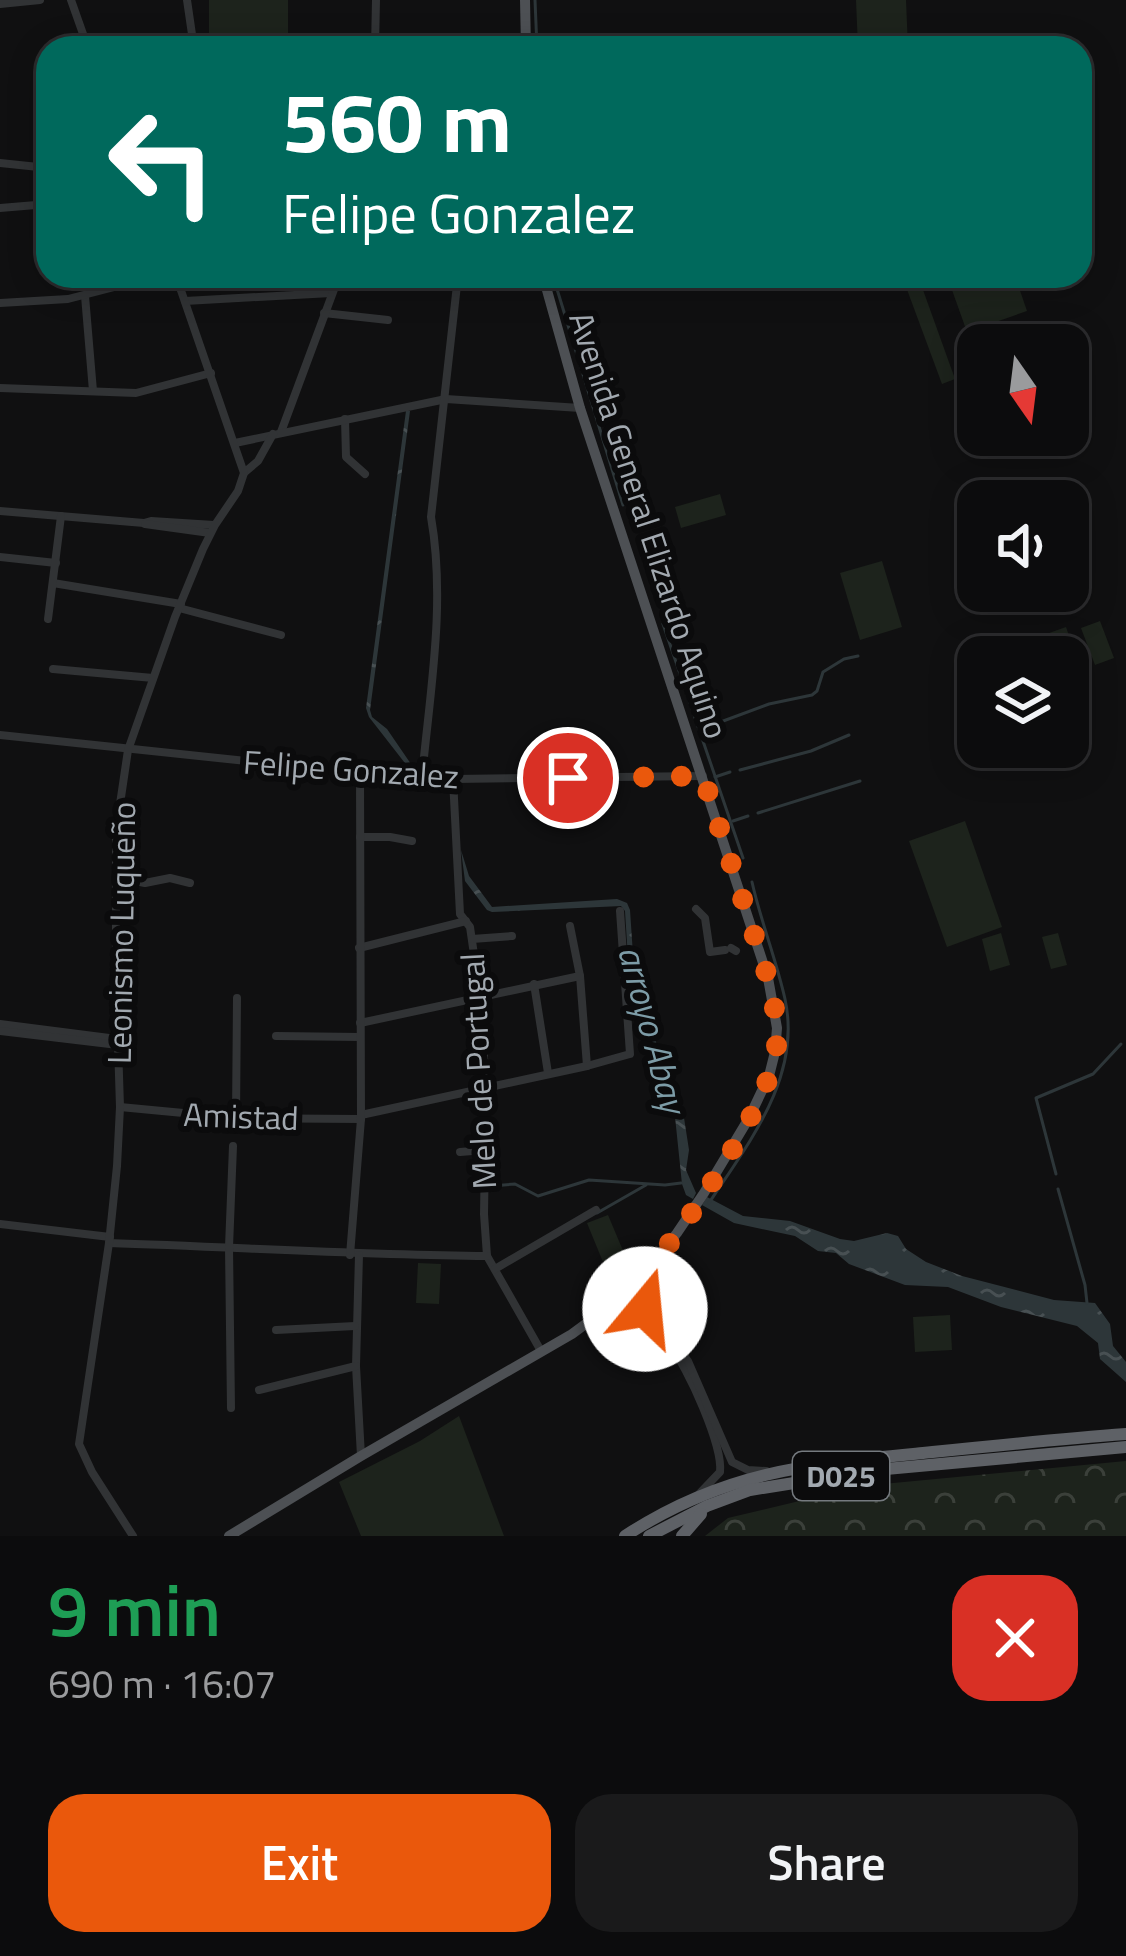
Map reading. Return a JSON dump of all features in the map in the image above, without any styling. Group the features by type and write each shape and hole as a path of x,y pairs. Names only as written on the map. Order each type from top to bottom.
{"highway":[{"name":"D025","path":"649,1536 734,1482 779,1472 878,1457 1126,1434"},
{"name":"D025","path":"625,1536 701,1501 750,1490 875,1470 1126,1447"},
{"path":"682,1536 701,1501"}],"main road":[{"path":"525,0 526,36"},
{"name":"Avenida General Elizardo Aquino","path":"219,1536 596,1317 646,1272 700,1198 760,1099 776,1052 768,978 580,408 546,288"},
{"path":"596,1317 643,1312 646,1272"},
{"name":"Avenida General Elizardo Aquino","path":"229,1536 242,1526"}],"street":[{"path":"0,4 40,0"},
{"path":"71,0 84,36"},
{"path":"188,0 192,36"},
{"path":"375,36 376,0"},
{"path":"0,163 36,166"},
{"path":"0,208 36,205"},
{"path":"0,303 86,296 114,288"},
{"path":"180,288 244,473"},
{"name":"Leonismo Luqueño","path":"133,1536 79,1444 110,1240 120,1107 116,831 128,750 213,529 244,473 277,433 333,288"},
{"path":"422,777 439,595 431,517 457,288"},
{"path":"185,302 331,293"},
{"path":"86,296 93,391"},
{"path":"324,313 388,320"},
{"path":"0,388 136,393 211,374"},
{"path":"235,443 446,399 580,408"},
{"path":"344,419 346,457 364,474"},
{"path":"0,512 213,529"},
{"path":"48,619 61,516"},
{"path":"0,557 56,562"},
{"path":"53,583 180,606 281,635"},
{"path":"53,669 154,678"},
{"name":"Felipe Gonzalez","path":"0,735 453,779 703,776"},
{"path":"360,772 362,1117 354,1255 361,1456"},
{"name":"Melo de Portugal","path":"453,779 460,914 472,939 480,997 488,1256 542,1352"},
{"path":"360,837 412,841"},
{"path":"116,877 145,883 170,878 190,883"},
{"path":"696,909 705,919 709,942 727,951"},
{"name":"Amistad","path":"120,1107 236,1118 362,1117 632,1052 620,911"},
{"path":"359,948 466,921"},
{"path":"570,926 580,976 587,1066"},
{"path":"472,939 512,936"},
{"path":"360,1023 580,976"},
{"path":"534,984 548,1073"},
{"path":"236,1118 237,998"},
{"path":"0,1028 117,1042"},
{"path":"276,1036 361,1037"},
{"path":"231,1408 233,1146"},
{"path":"460,1152 485,1150"},
{"path":"495,1269 596,1210"},
{"path":"0,1224 110,1240 354,1255 488,1256"},
{"path":"621,1294 634,1298 681,1360 719,1454 720,1472 701,1501"},
{"path":"643,1312 688,1361 732,1462 748,1470 779,1472"},
{"path":"276,1330 356,1326"},
{"path":"259,1390 356,1366"}],"green space":[{"path":"209,0 288,0 288,33 209,33"},
{"path":"856,0 906,0 908,36 858,36"},
{"path":"906,288 922,288 955,379 942,384"},
{"path":"951,288 1019,288 1027,311 990,324 964,324"},
{"path":"720,494 726,515 681,528 675,507"},
{"path":"882,561 902,627 860,640 840,573"},
{"path":"1100,621 1114,658 1095,665 1089,636 1081,628"},
{"path":"1066,627 1069,636 1040,636"},
{"path":"965,821 1002,927 947,947 909,841"},
{"path":"1001,933 1010,965 990,971 982,939"},
{"path":"1058,933 1067,965 1051,969 1042,937"},
{"path":"608,1215 624,1253 603,1262 587,1223"},
{"path":"418,1263 441,1264 439,1304 416,1303"},
{"path":"950,1315 952,1350 915,1352 913,1317"},
{"path":"459,1416 504,1536 361,1536 339,1482"},
{"path":"1126,1461 1126,1536 705,1536 728,1518 862,1486"}],"water":[{"path":"406,411 410,411 370,710 413,767 408,767 369,717 366,708"},
{"path":"461,850 469,876 492,907 617,899 627,903 635,985 660,1053 652,1056 631,1005 621,906 492,912 465,881"},
{"path":"661,1060 682,1105 689,1150 686,1170 696,1193 693,1199 682,1184 674,1107 655,1063"},
{"path":"707,1197 743,1216 790,1221 840,1239 898,1236 906,1249 926,1262 962,1276 1054,1300 1095,1303 1110,1324 1113,1346 1126,1362 1126,1382 1100,1359 1098,1343 1077,1326 1001,1307 948,1287 905,1285 849,1264 836,1253 818,1251 795,1236 734,1223 702,1205"}],"waterway":[{"path":"535,0 536,36"},
{"path":"557,288 623,505"},
{"path":"663,624 743,858"},
{"path":"699,730 769,704 812,695 823,672 858,656"},
{"path":"740,770 811,751 849,735"},
{"path":"715,777 730,772"},
{"path":"758,813 860,781"},
{"path":"733,821 748,816"},
{"path":"709,1203 755,1132 786,1055 785,999 752,882"},
{"path":"1056,1174 1036,1098 1093,1074 1121,1044"},
{"path":"491,1186 515,1184 538,1196 589,1180 681,1183"},
{"path":"597,1213 646,1185"},
{"path":"1058,1189 1087,1303"}],"route":[{"path":"568,778 703,776 774,1004 776,1052 770,1076 704,1192 646,1272 645,1309"}],"water label":[{"name":"arroyo Abay","path":"653,1029"}]}
